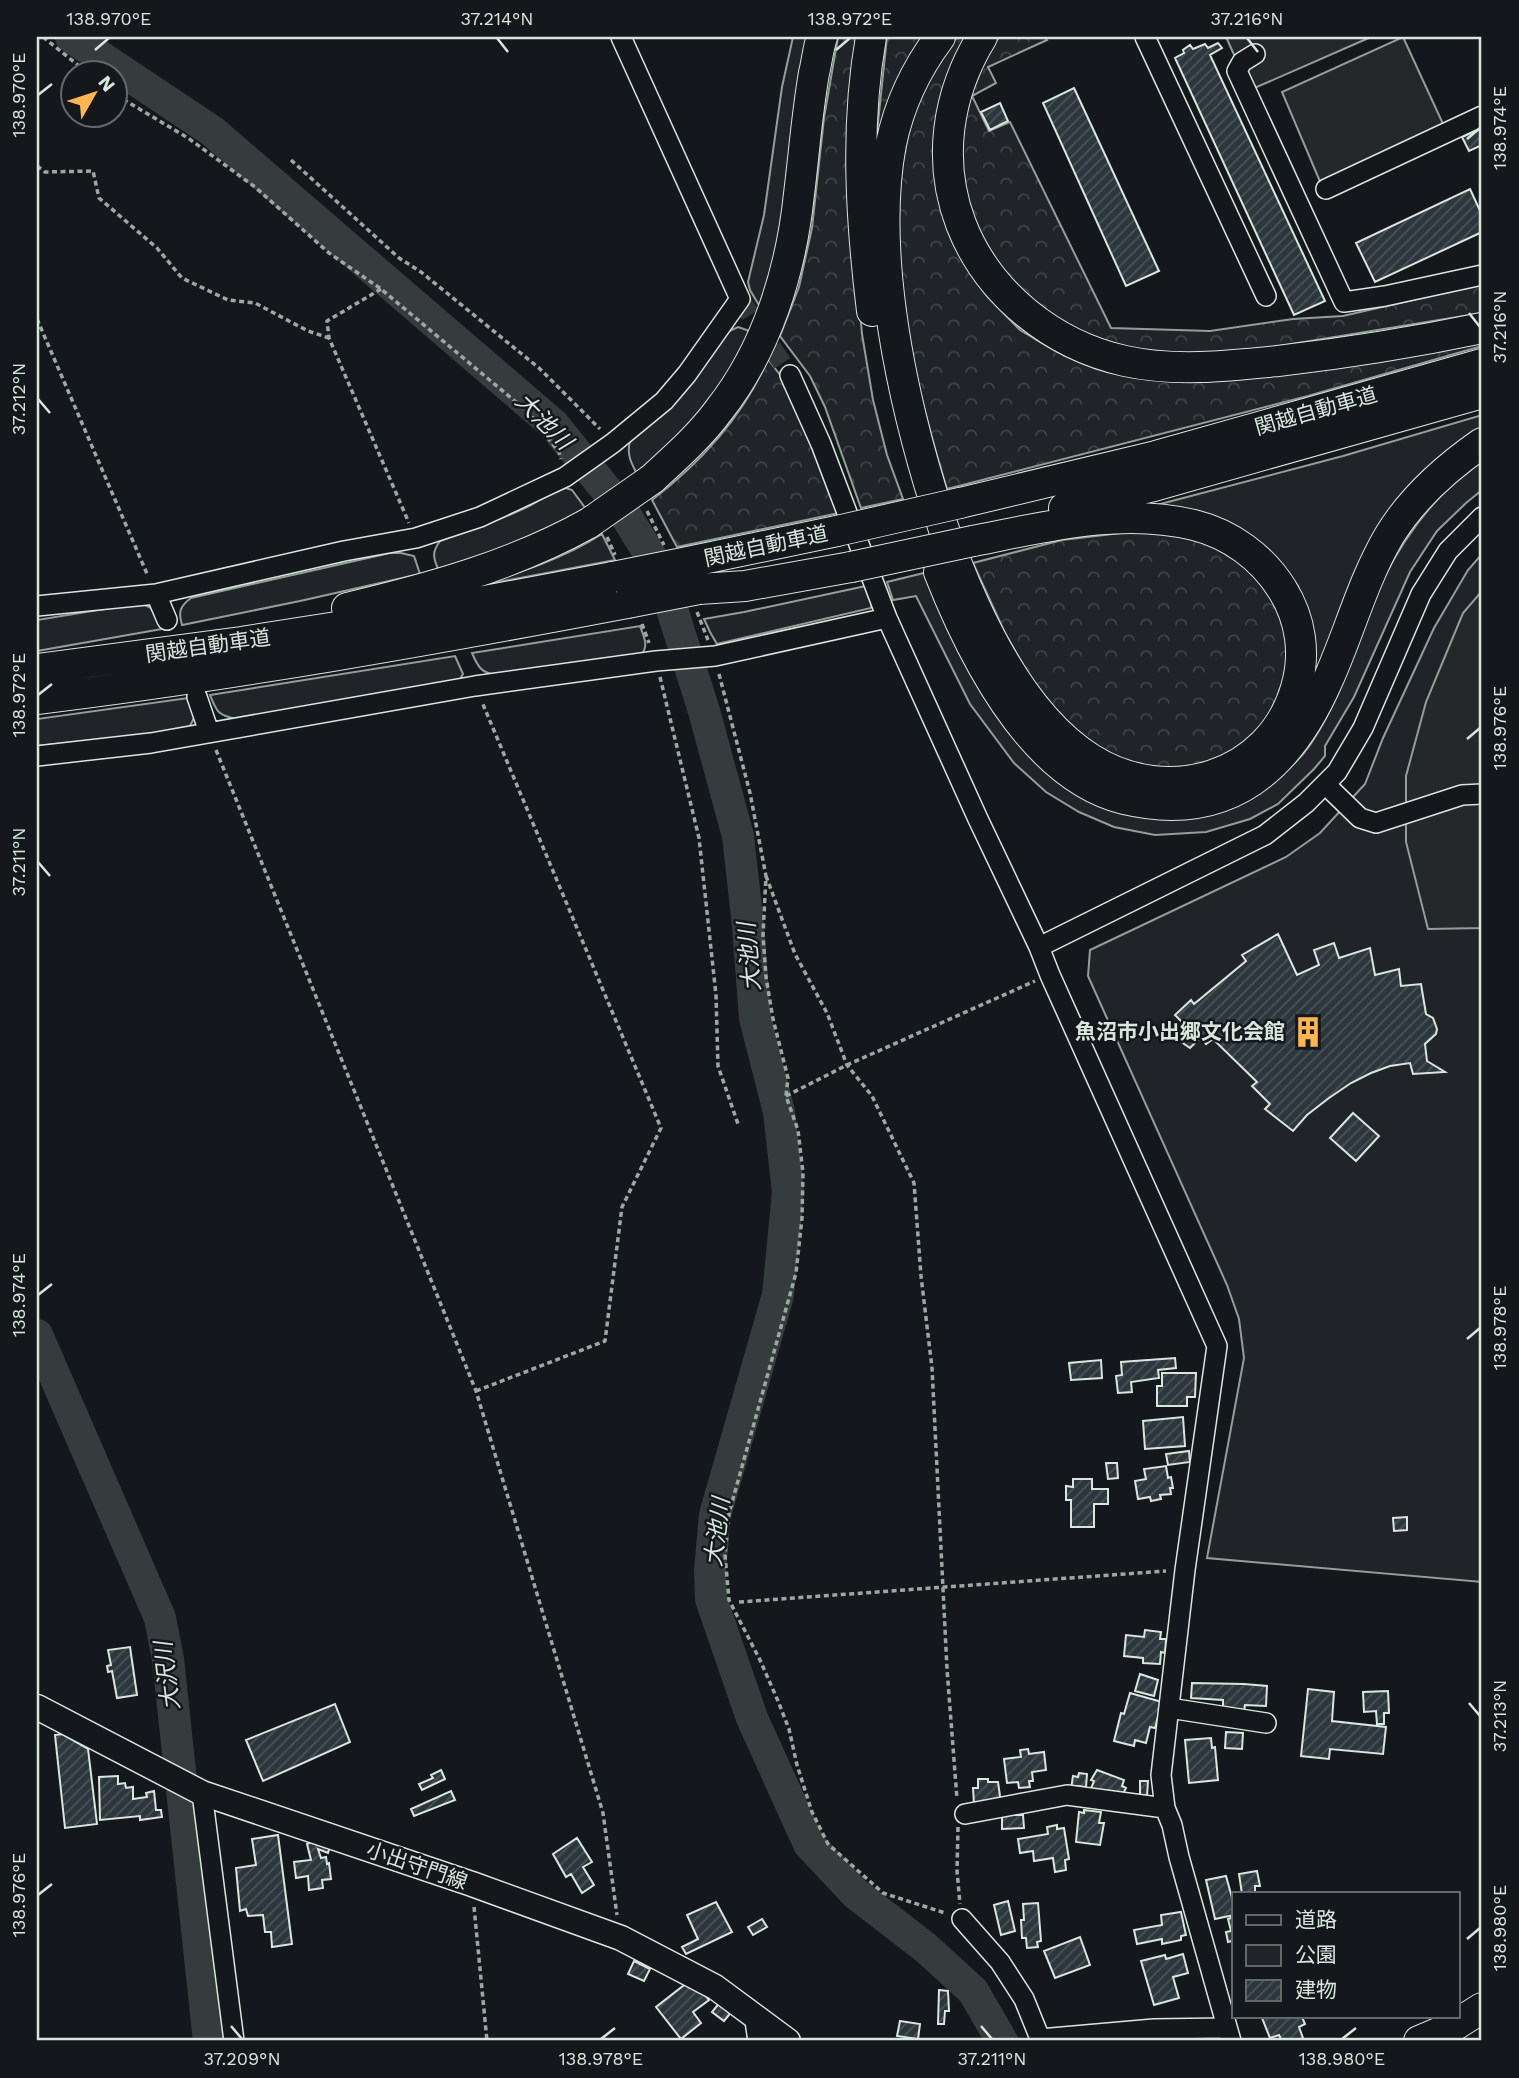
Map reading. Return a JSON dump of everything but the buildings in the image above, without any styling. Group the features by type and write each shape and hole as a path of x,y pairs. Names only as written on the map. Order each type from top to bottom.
{"highway":[{"path":"80,664 285,623 399,595 518,558 556,542 589,523 652,479 687,447 719,412 743,376 762,338 775,304 793,234 812,87 822,37"},
{"path":"871,37 862,131 864,244 878,356 897,445 939,572 984,669 1031,735 1057,761 1077,776 1117,797 1166,806 1213,800 1256,779 1289,748 1317,705 1365,585 1390,535 1424,491 1446,470 1482,443"},
{"path":"940,37 908,91 891,144 885,210 889,290 901,370 916,438 942,522 988,633 1019,686 1053,728 1089,758 1107,768 1144,780 1184,782 1220,773 1239,764 1256,751 1284,719 1292,701 1301,661 1297,621 1289,599 1276,579 1261,561 1241,546 1220,534 1195,525 1137,518 968,525"},
{"path":"982,37 970,57 953,104 947,156 955,209 977,257 993,279 1033,318 1054,332 1101,354 1127,361 1186,366 1256,363 1321,356 1482,328"},
{"name":"関越自動車道","path":"37,669 381,620 614,577 687,579 850,563 968,525 1156,456 1482,364"},
{"name":"関越自動車道","path":"37,699 268,667 627,603 687,579 837,531 968,525 1163,483 1482,393"},
{"path":"1419,2041 1452,2027 1482,2008"}],"main road":[{"name":"小出守門線","path":"37,1707 202,1793 472,1884 621,1938 715,1987 788,2041"}],"street":[{"path":"37,606 156,594 344,551 415,538 480,517 565,477 614,443 664,401 687,374 740,299 621,37"},
{"path":"1145,37 1266,296"},
{"path":"1255,54 1242,62 1237,71 1344,302 1482,275"},
{"path":"1326,189 1482,116"},
{"path":"790,375 821,444 887,618 1039,947 1217,1346 1185,1570 1161,1775 1165,1808 1172,1825 1229,2035 1154,2029 1040,2040 1024,1999 1000,1962 962,1919"},
{"path":"1039,947 1265,835 1306,803 1337,772 1363,729 1421,594 1448,551 1482,517"},
{"path":"156,594 167,620"},
{"path":"37,756 151,743 475,686 656,661 715,656 887,618"},
{"path":"197,696 209,732"},
{"path":"1325,784 1360,817 1376,823 1462,795 1482,794"},
{"path":"1169,1708 1266,1723"},
{"path":"202,1793 234,2041"},
{"path":"960,1812 1067,1795 1165,1808"},
{"path":"754,2014 758,2041"}],"path":[{"path":"43,37 72,60"},
{"path":"290,160 399,258 421,272 539,368 614,443"},
{"path":"37,166 45,172 93,171 99,198 158,248 182,278 228,300 255,303 308,331 329,338"},
{"path":"381,289 327,321 329,338 415,538"},
{"path":"37,319 156,594"},
{"path":"646,508 687,579 715,656 750,793 765,876 795,954 827,1013 846,1065 872,1096 914,1183 932,1368 947,1669 960,1812 957,1871 962,1919 883,1893 828,1844 812,1812 782,1710 729,1600 725,1555 729,1513 796,1273 802,1218 803,1173 798,1130 786,1096 788,1078 766,978 763,935 765,876"},
{"path":"475,686 661,1128 622,1207 605,1341 475,1391"},
{"path":"209,732 475,1391 603,1814 621,1938"},
{"path":"786,1096 846,1065 1050,975"},
{"path":"739,1602 1185,1570"},
{"path":"472,1884 487,2041"}],"green space":[{"path":"793,37 813,37 788,214 763,312 748,282 764,215 782,87"},
{"path":"838,37 861,37 855,254 862,334 873,400 887,455 903,499 861,508 825,407 810,376 780,336 799,287 812,228 824,118"},
{"path":"887,37 925,37 877,160 877,132"},
{"path":"957,37 969,37 944,215 962,260 987,296 1020,330 1049,347 1086,363 1482,341 1482,346 1308,396 947,489 910,345 898,241 899,190 907,142 921,96 937,65"},
{"path":"999,37 1045,37 1047,40 988,67 996,83 972,96 989,131 1010,122 1111,328 1210,331 1293,319 1343,316 1482,284 1482,313 1255,350 1179,354 1147,352 1083,336 1003,279 970,216 960,151 966,107 988,53"},
{"path":"738,327 752,335 715,401 640,479 629,454 631,438 725,333"},
{"path":"768,359 789,387 839,513 677,547 652,500 670,486 719,437 758,380"},
{"path":"1482,415 1482,428 1450,452 1309,697 1306,608 1298,586 1276,557 1149,507 1343,456"},
{"path":"1482,458 1482,490 1437,531 1410,572 1354,697 1325,746 1325,756 1278,804 1250,819 1206,832 1155,835 1114,827 1079,812 1046,792 1014,763 970,704 916,596 893,600 887,582 928,572 948,622 1263,789 1300,758 1322,725 1342,684 1384,578 1414,527 1452,484"},
{"path":"566,488 572,490 589,513 542,538 438,569 434,555 440,541 506,517"},
{"path":"1138,531 1184,535 1226,550 1262,577 1286,628 1289,656 1284,686 1274,713 1242,749 1191,770 1133,765 1078,734 1029,675 1005,633 973,563 1062,540"},
{"path":"602,534 615,560 467,588 553,559"},
{"path":"390,553 414,556 420,574 182,625 181,610 191,598"},
{"path":"1482,554 1482,1582 1207,1558 1244,1358 1239,1319 1227,1285 1088,976 1090,950 1286,857 1320,833 1365,784 1383,738 1434,628 1468,570"},
{"path":"866,586 872,602 871,608 717,644 704,619 744,612"},
{"path":"141,603 151,608 162,629 37,651 37,620"},
{"path":"640,626 645,645 641,655 497,675 481,669 472,653"},
{"path":"455,656 463,674 452,685 235,719 218,712 210,695"},
{"path":"188,698 195,716 190,726 178,731 37,746 37,719"}],"shaded area":[{"path":"1226,37 1371,37 1250,90"},
{"path":"1403,37 1444,126 1321,184 1282,92"},
{"path":"1482,591 1482,928 1428,929 1406,842 1406,776 1426,702 1463,613"}],"waterway":[{"name":"大池川","path":"71,37 212,131 554,425 621,508 660,571 704,711 738,836 755,1018 779,1112 788,1192 778,1295 715,1515 710,1570 711,1599 752,1718 809,1844 856,1894 926,1948 973,1991 1002,2041"},
{"name":"大沢川","path":"37,1335 160,1618 168,1659 209,2041"}],"tunnel":[{"path":"740,299 790,375"}],"place":[{"name":"魚沼市小出郷文化会館","path":"1308,1032"}]}
